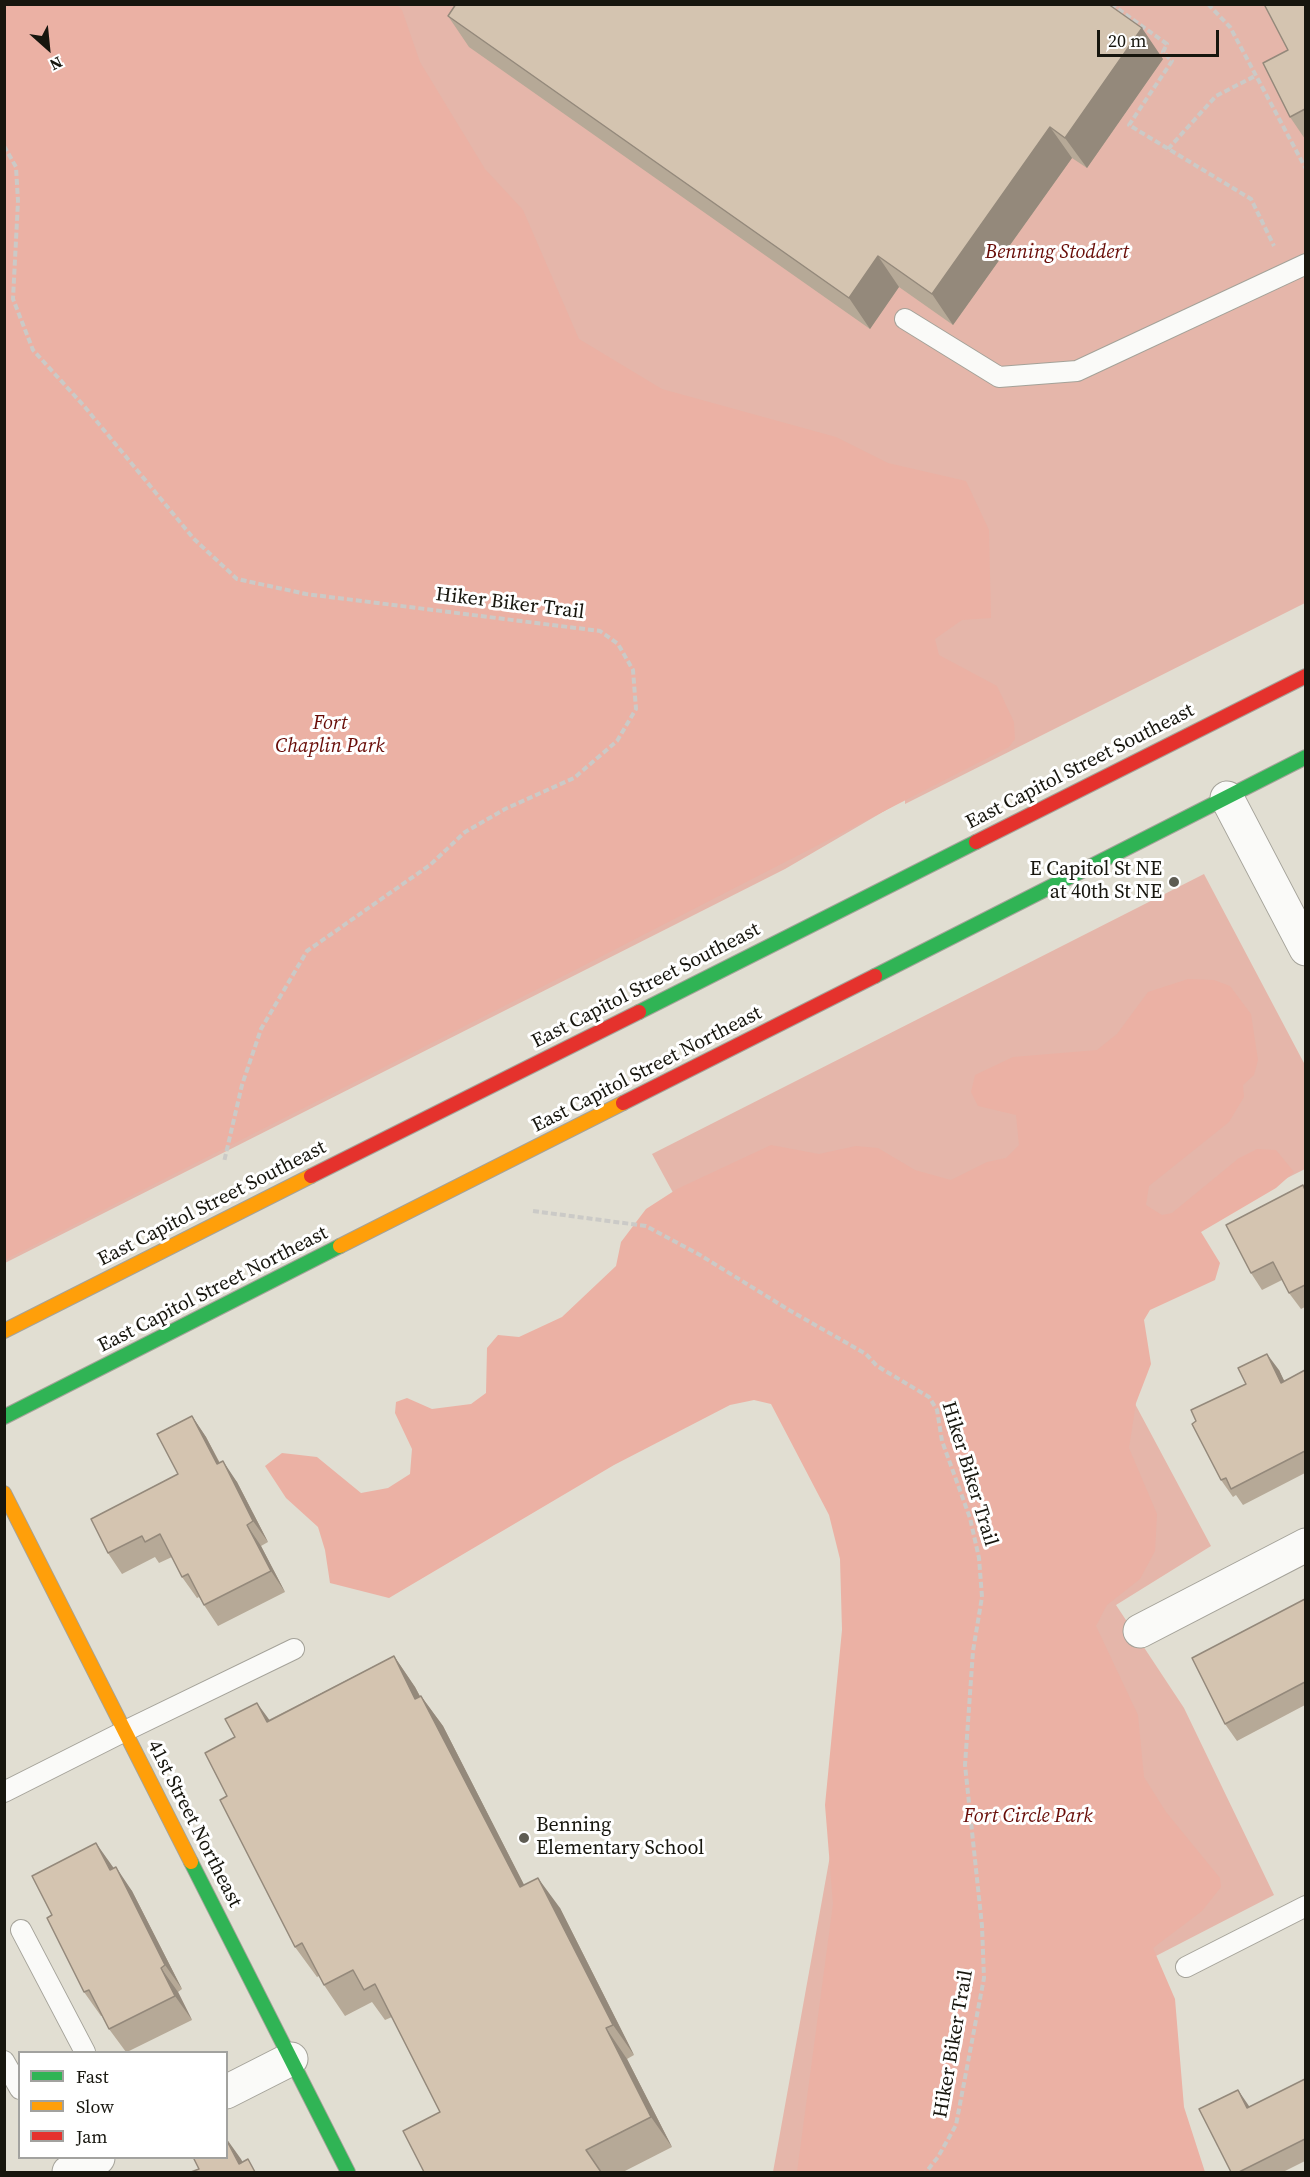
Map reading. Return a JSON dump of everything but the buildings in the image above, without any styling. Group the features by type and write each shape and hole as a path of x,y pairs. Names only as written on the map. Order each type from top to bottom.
{"main road":[{"name":"East Capitol Street Southeast","path":"4,1330 1305,676"},
{"name":"East Capitol Street Northeast","path":"4,1417 1305,757"},
{"name":"41st Street Northeast","path":"4,1493 348,2172"}],"street":[{"path":"1227,798 1305,949"},
{"path":"1140,1631 1305,1545"},
{"path":"228,2091 291,2059"},
{"path":"67,2172 94,2159"}],"lane":[{"path":"905,319 999,377 1077,371 1297,268"},
{"path":"4,1792 294,1649"},
{"path":"1186,1967 1305,1906"},
{"path":"21,1930 84,2051"},
{"path":"4,2061 18,2086"},
{"path":"57,2159 67,2172"}],"path":[{"path":"1111,4 1167,44 1163,52 1172,61 1129,125 1251,200 1297,268"},
{"path":"1208,4 1230,27 1305,169"},
{"path":"1168,149 1216,96 1254,76"},
{"name":"Hiker Biker Trail","path":"4,146 16,167 18,201 13,299 33,350 84,406 194,539 237,579 306,594 600,631 618,644 633,670 636,709 617,741 574,778 505,809 465,832 430,865 307,951 261,1029 242,1085 224,1162"},
{"name":"Hiker Biker Trail","path":"533,1211 646,1226 700,1255 866,1354 877,1366 930,1397 937,1410 942,1441 970,1518 979,1558 982,1597 973,1651 965,1765 982,1926 984,1978 956,2125 938,2157 926,2172"}],"green space":[{"name":"Fort Chaplin Park","path":"5,4 397,5 402,10 420,62 485,169 523,210 579,339 662,389 836,437 888,463 966,481 989,530 991,618 962,620 935,639 939,655 997,686 1014,722 1015,739 1009,747 5,1260"},
{"name":"Benning Stoddert","path":"5,5 1305,5 1305,603 905,804 905,799 785,869 5,1263"},
{"name":"Fort Circle Park","path":"1204,874 1305,1065 1305,1169 1072,1286 1211,1546 1116,1605 1184,1708 1274,1895 1152,1958 1128,2023 1204,2172 773,2172 879,1584 774,1378 652,1154"},
{"name":"Fort Circle Park","path":"1188,979 1214,980 1230,986 1251,1014 1258,1060 1254,1075 1243,1085 1244,1097 1229,1122 1149,1186 1146,1205 1162,1215 1172,1213 1239,1158 1257,1149 1276,1150 1294,1172 1276,1188 1201,1232 1220,1263 1215,1280 1150,1310 1144,1320 1151,1364 1136,1403 1129,1448 1157,1514 1155,1551 1140,1579 1107,1605 1096,1626 1138,1715 1144,1777 1166,1812 1220,1878 1221,1887 1202,1911 1153,1948 1175,1999 1184,2107 1205,2172 797,2172 833,1904 825,1805 842,1630 840,1559 829,1515 771,1404 754,1400 730,1405 614,1465 389,1598 330,1583 325,1550 318,1527 286,1498 265,1466 282,1453 317,1457 361,1493 388,1488 410,1474 412,1449 395,1413 396,1402 407,1398 432,1409 471,1404 486,1393 487,1348 498,1335 519,1337 562,1317 616,1266 621,1242 646,1209 677,1189 771,1145 819,1154 856,1146 878,1148 915,1170 951,1180 987,1162 1006,1158 1019,1145 1016,1115 978,1106 971,1092 975,1075 1013,1057 1097,1050 1117,1034 1148,992"}],"traffic: fast":[{"path":"875,976 1306,757"},
{"path":"639,1012 976,842"},
{"path":"4,1417 340,1246"},
{"path":"191,1862 348,2172"}],"traffic: slow":[{"path":"340,1246 623,1103"},
{"path":"4,1331 311,1176"},
{"path":"4,1493 191,1862"}],"traffic: jam":[{"path":"976,842 1306,676"},
{"path":"623,1103 875,976"},
{"path":"311,1176 639,1012"}],"place":[{"name":"E Capitol St NE at 40th St NE","path":"1174,882"},
{"name":"Benning Elementary School","path":"524,1838"}]}
